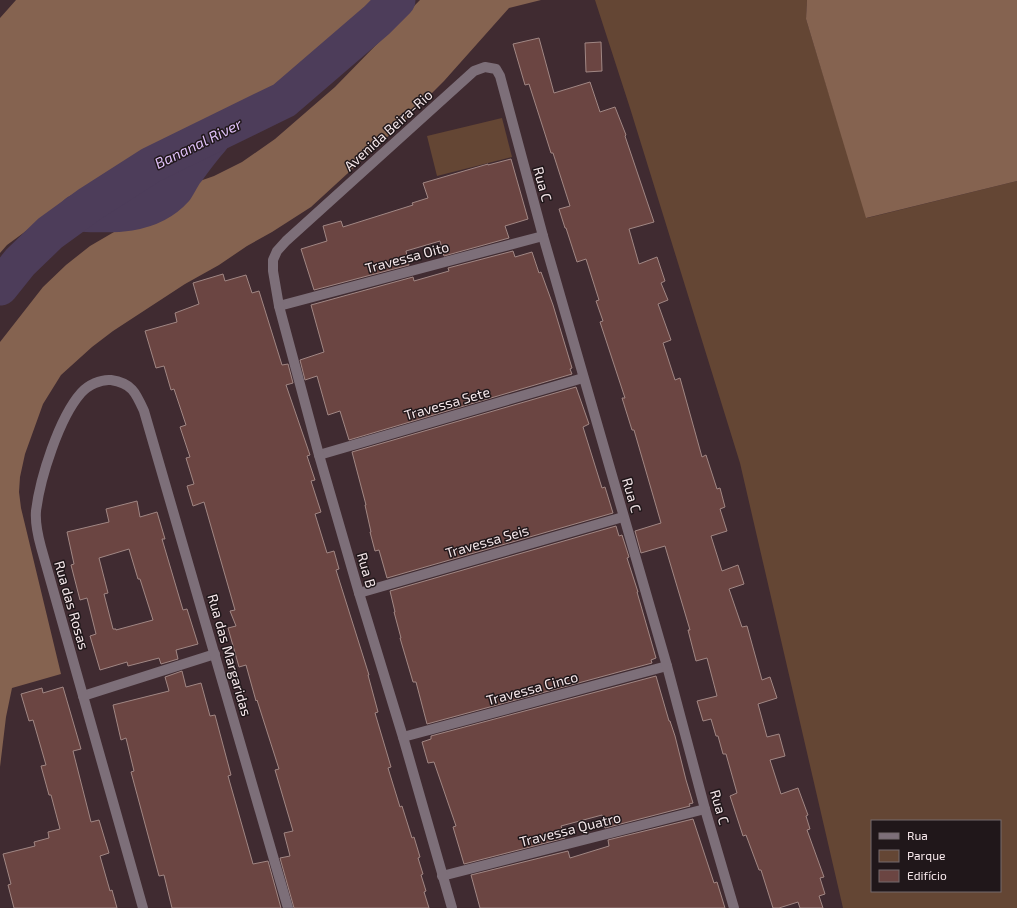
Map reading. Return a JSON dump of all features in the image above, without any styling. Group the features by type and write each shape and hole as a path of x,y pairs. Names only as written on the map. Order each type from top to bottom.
{"street":[{"name":"Avenida Beira-Rio","path":"286,241 474,71 485,66 496,69 500,76 504,90"},
{"name":"Rua C","path":"504,90 543,236 667,666 705,809 734,908"},
{"name":"Travessa Oito","path":"279,306 543,236"},
{"name":"Rua B","path":"286,241 277,251 273,260 273,271 279,306 319,455 359,592 404,737 452,908"},
{"name":"Travessa Sete","path":"319,455 583,378"},
{"name":"Rua das Rosas","path":"144,411 134,391 128,385 118,381 100,381 82,391 71,408 56,437 42,481 36,512 37,530 144,908"},
{"name":"Rua das Margaridas","path":"144,411 288,908"},
{"name":"Travessa Seis","path":"359,592 623,517"},
{"path":"83,696 215,654"},
{"name":"Travessa Cinco","path":"404,737 667,666"},
{"name":"Travessa Quatro","path":"442,876 705,809"}],"green space":[{"path":"595,0 807,0 806,19 867,218 1017,181 1017,908 843,908 740,463"},
{"path":"502,118 512,157 437,176 427,136"}],"shaded area":[{"path":"16,0 380,0 312,61 269,93 160,145 60,206 7,245 0,253 0,18"},
{"path":"420,0 541,0 509,8 444,81 396,129 311,207 219,265 185,284 113,331 92,347 61,375 43,404 25,454 20,477 19,492 21,508 61,674 12,688 6,717 0,767 0,342 43,287 66,265 90,246 197,182 214,176 242,162 275,139 335,87"},
{"path":"807,0 1017,0 1017,181 866,218 806,19"}],"building":[{"path":"539,38 554,93 590,82 600,112 615,107 626,135 625,136 654,222 629,229 639,264 657,257 665,281 661,283 668,300 658,304 671,340 663,343 675,380 680,378 702,457 706,455 717,489 720,488 725,507 720,509 727,531 711,536 722,571 738,565 744,584 729,589 742,627 747,626 762,680 770,677 777,698 758,704 767,737 779,734 785,756 770,760 781,794 798,788 808,815 806,816 810,829 807,830 824,877 820,878 825,894 819,896 823,908 800,908 798,902 779,908 773,908 761,870 759,870 746,835 743,836 730,796 737,793 726,754 723,754 711,719 703,721 697,701 717,696 707,658 696,661 688,630 690,630 665,546 641,553 635,531 661,523 634,430 632,430 622,398 625,398 600,322 603,321 596,301 599,300 586,259 577,262 559,209 570,206 529,84 525,85 513,44"},
{"path":"601,42 602,71 586,72 585,43"},
{"path":"511,159 528,219 505,226 509,238 444,256 440,241 406,251 409,265 314,290 301,249 327,241 323,226 341,221 343,227 413,205 412,203 428,198 423,183 488,164"},
{"path":"513,251 515,257 532,252 539,273 541,272 553,305 572,368 570,369 572,374 349,440 340,411 328,415 317,376 305,380 300,360 324,352 311,305 413,277 414,281 449,271 448,268"},
{"path":"223,274 225,281 246,275 252,293 259,291 282,365 288,364 293,383 286,385 310,455 307,456 315,480 311,481 321,512 315,514 327,553 334,551 339,569 336,570 369,675 378,712 375,713 391,767 388,768 400,807 402,806 412,838 414,837 420,857 418,858 423,874 421,875 426,891 424,892 429,908 294,908 280,858 290,856 284,833 293,831 275,770 279,769 257,700 256,701 246,665 239,667 228,628 236,626 230,611 235,610 204,502 193,506 187,486 194,484 186,458 190,457 180,427 186,425 174,389 171,390 164,366 156,368 145,331 177,322 175,313 199,304 193,283"},
{"path":"576,387 589,424 583,427 602,488 605,487 613,513 387,578 379,550 375,551 370,532 366,505 352,452"},
{"path":"137,501 140,517 157,512 165,539 162,539 183,610 187,609 198,644 176,650 178,659 161,664 159,658 128,666 127,662 100,670 90,636 96,634 87,598 80,600 71,565 74,564 67,532 109,522 106,509","holes":["129,549 138,579 140,579 153,620 116,630 113,629 104,594 108,593 99,558"]},
{"path":"616,526 619,536 622,535 629,557 627,558 656,658 651,660 652,663 427,724 416,682 413,682 400,638 390,591"},
{"path":"182,671 186,687 201,683 210,716 215,715 231,775 228,776 253,864 268,861 281,908 172,908 164,875 159,876 131,772 134,771 126,738 121,740 113,705 169,691 165,677"},
{"path":"656,676 675,736 693,803 689,804 690,806 605,828 602,815 561,826 565,838 464,864 453,827 456,826 434,762 428,763 422,742 431,739 431,736"},
{"path":"63,687 81,749 73,751 91,822 99,820 109,853 100,856 110,891 112,890 117,908 14,908 8,885 11,884 3,854 35,846 34,842 49,838 48,832 60,829 51,795 49,795 41,766 46,765 33,720 29,721 21,694 42,688 43,693"},
{"path":"693,819 714,883 717,882 725,908 480,908 471,875 568,851 570,858 609,846 608,840"}],"waterway":[{"name":"Bananal River","path":"0,287 20,262 50,233 90,204 151,165 284,100 377,20 397,0"},
{"path":"77,213 116,214 154,205 175,189 185,173 211,139"}]}
